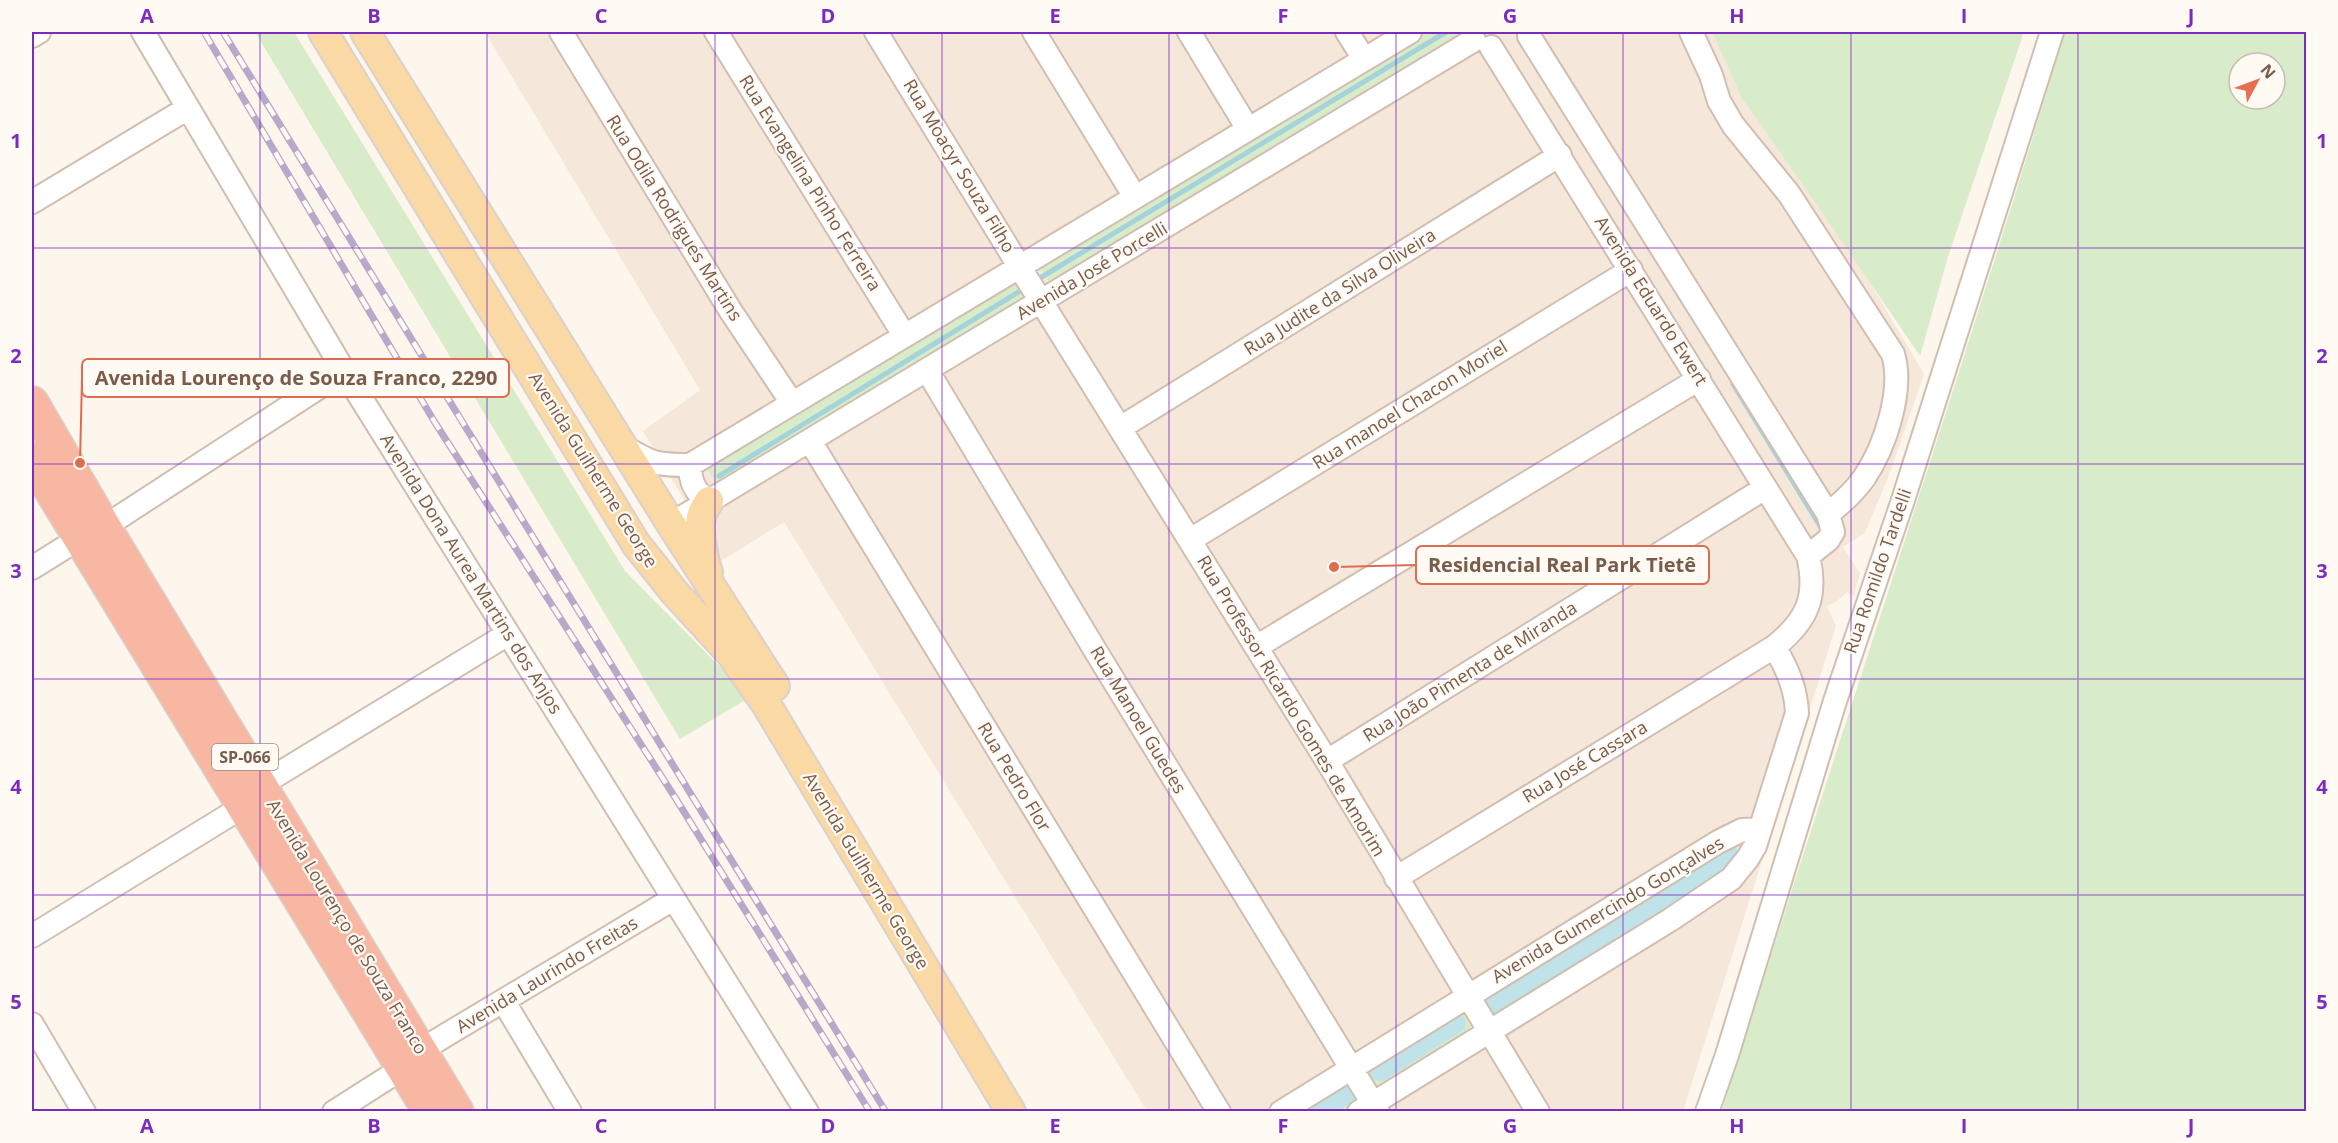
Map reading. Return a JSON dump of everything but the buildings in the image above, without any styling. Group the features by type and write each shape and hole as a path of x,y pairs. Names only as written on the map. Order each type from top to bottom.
{"highway":[{"name":"Avenida Lourenço de Souza Franco","path":"32,402 92,532 412,1059 458,1112"},
{"name":"Avenida Lourenço de Souza Franco","path":"32,459 92,532"},
{"name":"Avenida Lourenço de Souza Franco","path":"412,1059 430,1112"}],"main road":[{"name":"Avenida Guilherme George","path":"323,32 636,544 675,593 731,654 766,704 1011,1112"},
{"name":"Avenida Guilherme George","path":"365,32 671,525 714,588 806,735 1031,1112"},
{"path":"590,468 640,533 649,538 671,525"},
{"path":"710,501 701,515 701,528 704,562 714,588"}],"street":[{"path":"32,36 39,32"},
{"name":"Avenida Dona Aurea Martins dos Anjos","path":"143,32 344,371 807,1112"},
{"name":"Rua Odila Rodrigues Martins","path":"561,32 724,300 792,403"},
{"name":"Rua Evangelina Pinho Ferreira","path":"716,32 904,336"},
{"name":"Rua Moacyr Souza Filho","path":"876,32 1041,301"},
{"path":"1034,32 1135,197"},
{"path":"1189,32 1248,129"},
{"path":"1347,32 1364,59"},
{"path":"623,446 650,462 661,465 690,465 1410,32"},
{"path":"1691,32 1711,75 1719,101 1732,125 1789,194 1893,354 1897,368 1898,384 1886,428 1872,464 1854,492 1828,514 1833,532 1828,540 1808,556"},
{"name":"Rua Romildo Tardelli","path":"1707,1112 1727,1055 1835,700 1899,510 2052,32"},
{"path":"1476,40 1505,47 1518,43 1530,34"},
{"name":"Avenida Eduardo Ewert","path":"1530,34 1828,514"},
{"name":"Avenida Eduardo Ewert","path":"1476,40 1560,155 1808,556"},
{"name":"Avenida José Porcelli","path":"671,525 1476,40"},
{"path":"32,202 188,108"},
{"name":"Rua Judite da Silva Oliveira","path":"1120,428 1560,155"},
{"name":"Rua manoel Chacon Moriel","path":"1190,540 1631,270"},
{"name":"Rua Professor Ricardo Gomes de Amorim","path":"1041,301 1327,761 1538,1112"},
{"name":"Rua Manoel Guedes","path":"927,370 1350,1068 1370,1109"},
{"path":"32,568 344,371"},
{"path":"1256,647 1699,379"},
{"name":"Rua Pedro Flor","path":"810,441 1219,1112"},
{"path":"690,465 692,482 696,490 710,501"},
{"name":"Rua João Pimenta de Miranda","path":"1327,761 1765,488"},
{"name":"Rua José Cassara","path":"1396,878 1774,647 1792,633 1803,620 1812,580 1808,556"},
{"path":"32,936 508,634"},
{"path":"1760,829 1797,713 1797,698 1774,647"},
{"name":"Avenida Gumercindo Gonçalves","path":"1281,1112 1718,842 1742,830 1760,829 1755,846 1731,879 1670,920 1370,1109"},
{"name":"Avenida Laurindo Freitas","path":"334,1112 412,1059 673,899"},
{"path":"504,1002 570,1112"},
{"path":"32,1024 84,1112"}],"shaded area":[{"path":"485,32 1722,32 1924,374 1891,470 1865,533 1843,547 1860,573 1854,596 1847,592 1836,602 1827,606 1836,626 1683,1111 1147,1111 784,522 721,561 643,431 700,390"}],"green space":[{"path":"255,32 294,32 625,571 730,677 747,699 680,739"},
{"path":"1424,32 1455,32 1459,38 1051,286 1038,265"},
{"path":"1712,32 2024,32 1948,257 1920,356 1742,98"},
{"path":"2065,32 2306,32 2306,1111 1722,1111"},
{"path":"1017,274 1031,296 719,488 704,464"},
{"path":"1725,846 1733,848 1738,853 1738,868 1493,1017 1482,997"},
{"path":"1458,1011 1469,1019 1471,1028 1467,1035 1380,1088 1372,1087 1366,1080 1366,1066"},
{"path":"1345,1080 1358,1097 1352,1104 1336,1111 1291,1112"}],"waterway":[{"path":"1040,278 1446,32"},
{"path":"719,476 1020,291"},
{"path":"1733,384 1820,526"},
{"path":"1495,1003 1730,856"},
{"path":"1380,1071 1456,1023"},
{"path":"1318,1112 1349,1093"}],"railway":[{"path":"204,32 434,421 676,799 870,1112"},
{"path":"223,32 886,1112"}],"place":[{"name":"Avenida Lourenço de Souza Franco, 2290","path":"80,463"},
{"name":"Residencial Real Park Tietê","path":"1334,567"}]}
